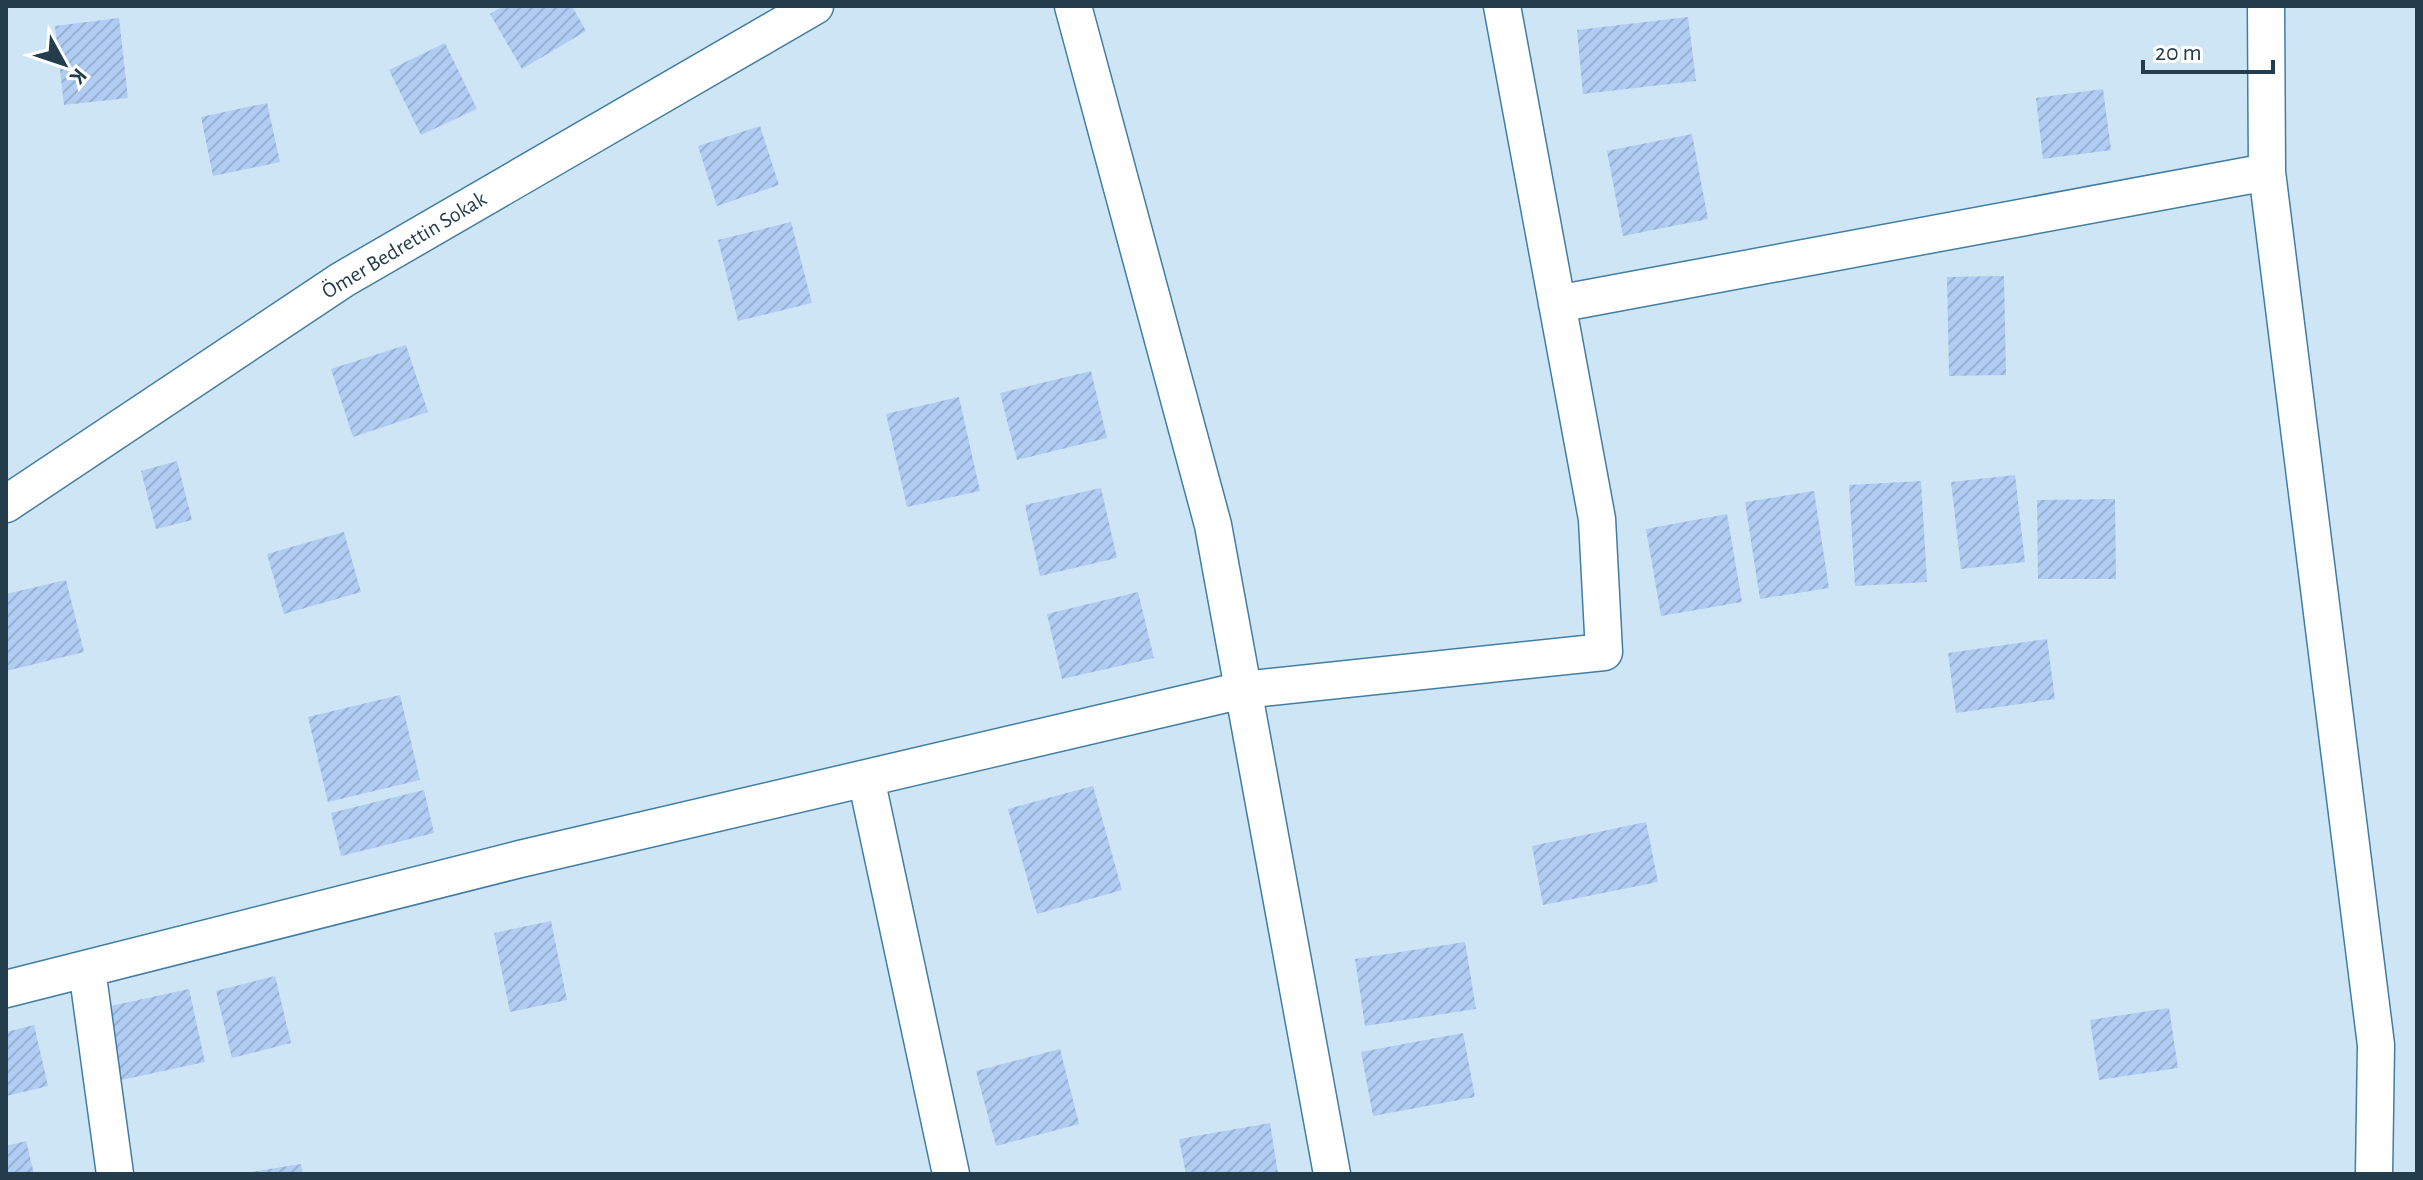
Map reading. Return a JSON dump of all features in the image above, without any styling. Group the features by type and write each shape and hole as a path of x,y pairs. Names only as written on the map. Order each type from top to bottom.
{"street":[{"path":"1073,6 1213,525 1332,1174"},
{"path":"6,989 520,859 1243,690 1604,652 1597,519 1502,6"},
{"path":"2266,6 2267,172 2376,1045 2374,1174"},
{"name":"Ömer Bedrettin Sokak","path":"6,504 342,280 797,11"},
{"path":"1557,304 2267,172"},
{"path":"866,778 951,1174"},
{"path":"87,969 115,1174"}],"building":[{"path":"503,6 572,6 586,31 522,69 490,14"},
{"path":"1688,17 1696,81 1583,94 1577,30"},
{"path":"119,18 128,98 64,105 55,26"},
{"path":"445,43 477,109 421,135 389,70"},
{"path":"2103,89 2111,150 2043,159 2036,98"},
{"path":"267,103 280,162 213,176 201,117"},
{"path":"760,126 779,185 717,206 698,146"},
{"path":"1692,134 1708,219 1623,236 1607,151"},
{"path":"791,222 812,303 738,321 718,240"},
{"path":"2004,276 2006,375 1949,376 1947,277"},
{"path":"406,345 428,412 353,437 331,369"},
{"path":"1091,371 1107,438 1017,460 1000,393"},
{"path":"959,397 980,491 907,507 886,414"},
{"path":"177,461 192,520 156,529 141,471"},
{"path":"2015,475 2025,562 1961,569 1951,482"},
{"path":"1921,481 1927,582 1855,586 1849,485"},
{"path":"1101,488 1117,558 1040,576 1025,505"},
{"path":"1814,491 1829,588 1760,599 1745,502"},
{"path":"2115,499 2116,579 2038,579 2037,500"},
{"path":"1727,514 1742,602 1661,616 1646,529"},
{"path":"344,532 361,592 284,614 267,554"},
{"path":"66,580 84,652 6,671 6,594"},
{"path":"1138,592 1154,658 1062,679 1047,614"},
{"path":"2047,639 2055,699 1956,713 1948,653"},
{"path":"400,695 420,780 328,802 308,717"},
{"path":"1093,786 1122,890 1037,914 1008,809"},
{"path":"424,790 434,833 341,856 331,813"},
{"path":"1646,822 1658,882 1543,905 1532,846"},
{"path":"551,921 567,1000 510,1012 494,933"},
{"path":"1465,942 1476,1009 1365,1026 1355,959"},
{"path":"275,976 291,1043 232,1058 216,991"},
{"path":"189,989 205,1062 121,1080 106,1007"},
{"path":"2169,1008 2178,1068 2099,1080 2090,1020"},
{"path":"34,1025 48,1086 6,1096 6,1032"},
{"path":"1463,1033 1475,1097 1373,1116 1361,1052"},
{"path":"1060,1049 1079,1124 996,1146 976,1071"},
{"path":"1270,1123 1278,1174 1186,1174 1179,1139"},
{"path":"26,1141 34,1174 6,1174 6,1146"},
{"path":"301,1164 303,1174 251,1174 251,1172"}]}
